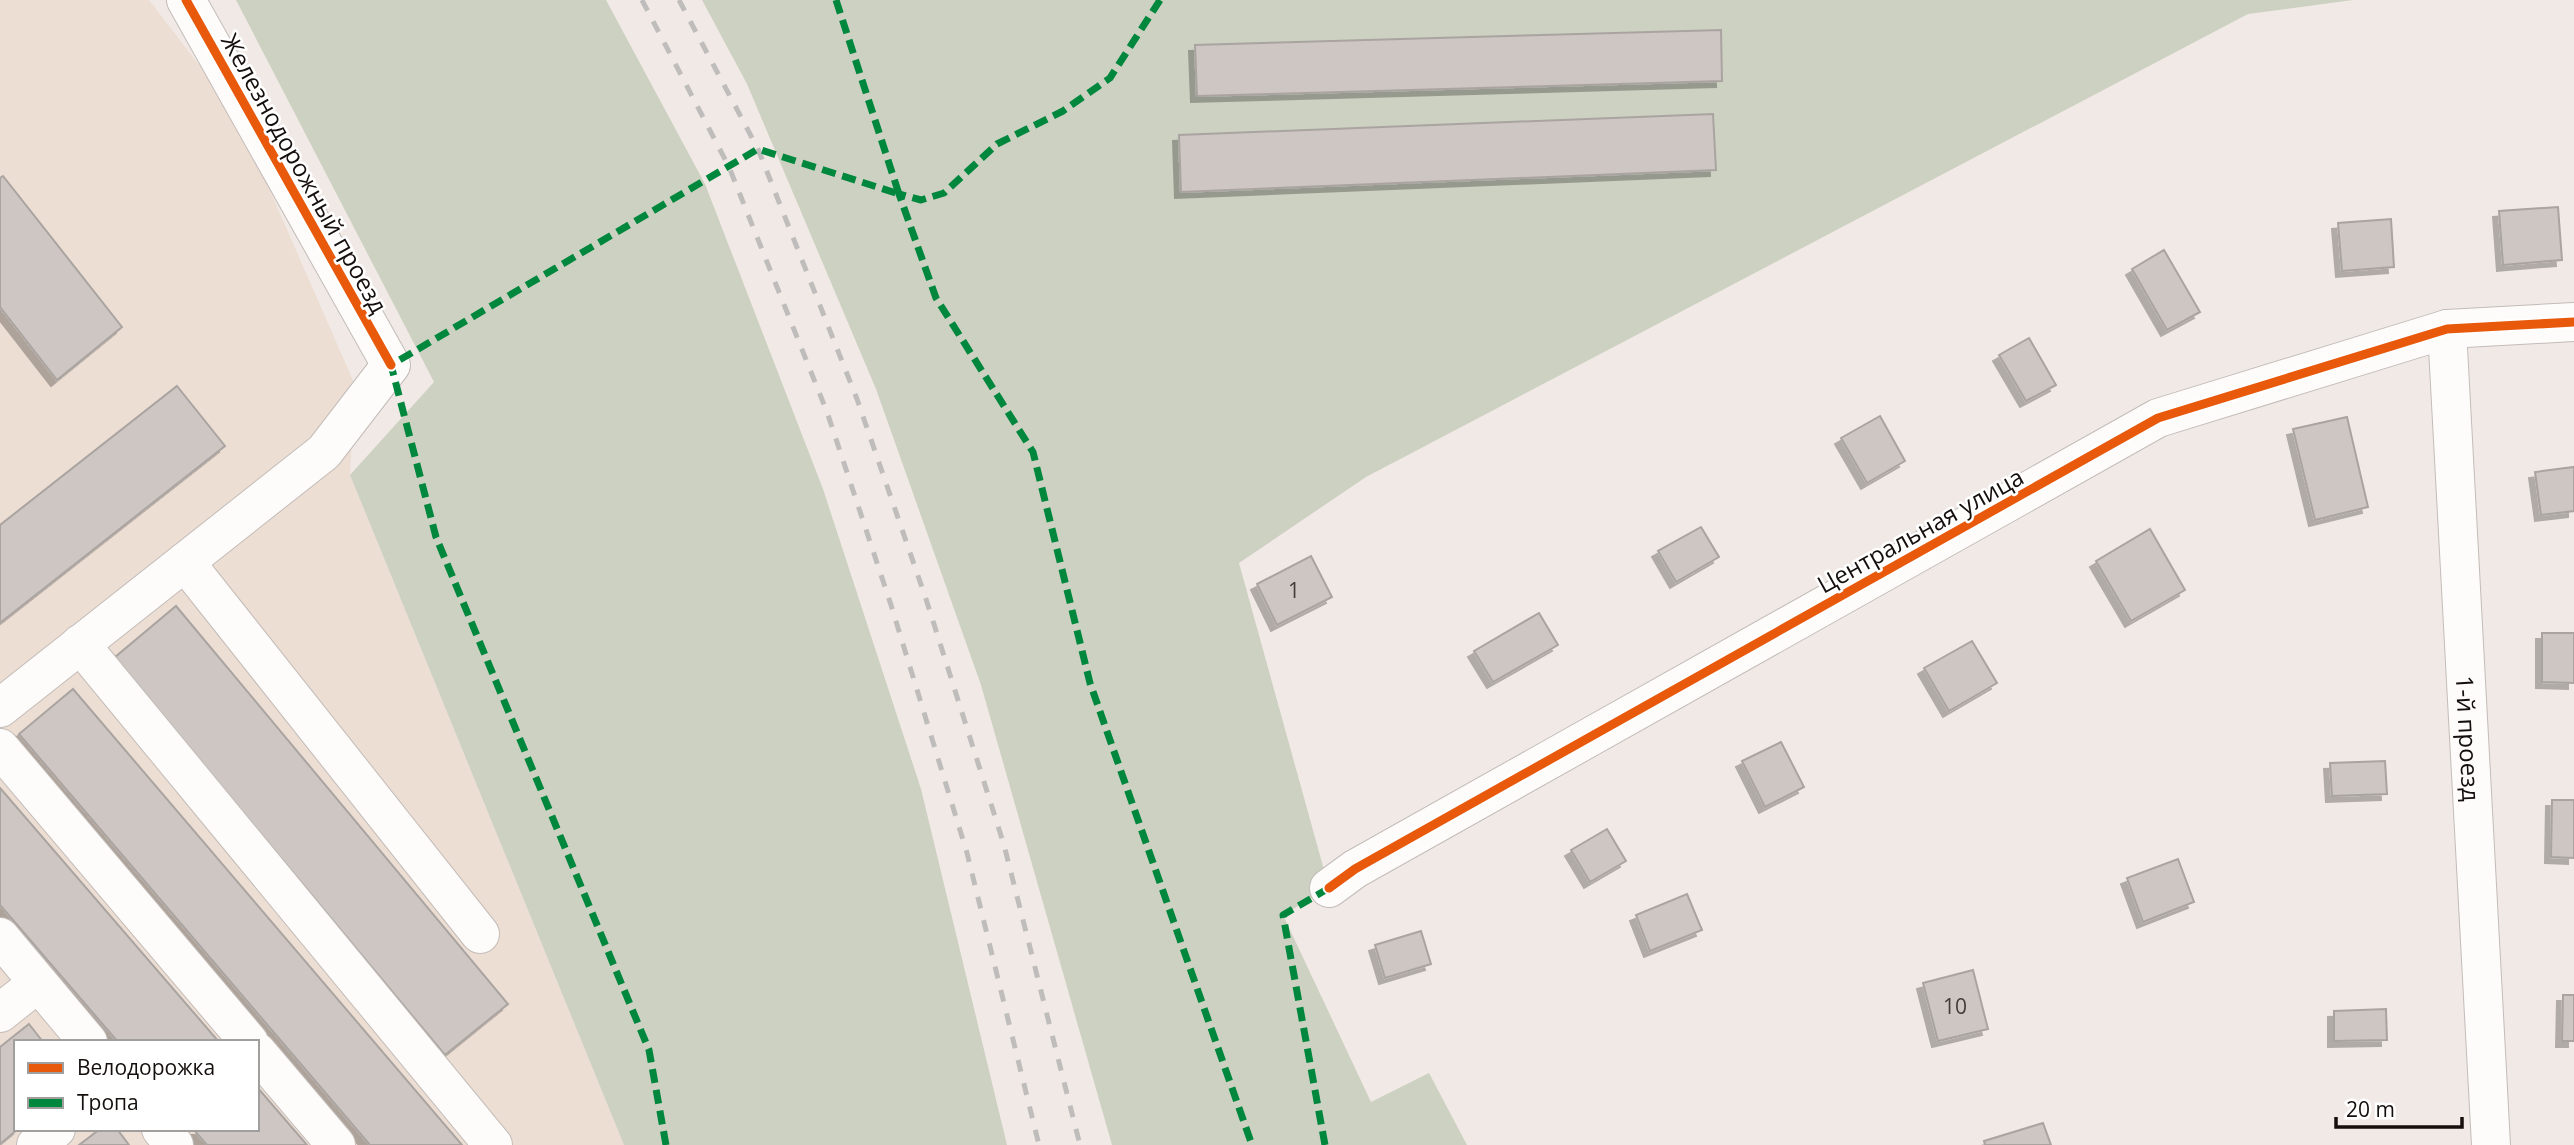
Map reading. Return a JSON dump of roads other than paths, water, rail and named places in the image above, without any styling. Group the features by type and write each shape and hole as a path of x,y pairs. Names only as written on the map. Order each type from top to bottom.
{"street":[{"name":"Железнодорожный проезд","path":"185,562 324,452 391,365 186,0"},
{"name":"Центральная улица","path":"1329,888 1355,869 2158,418 2447,329 2574,322"},
{"name":"1-й проезд","path":"2447,329 2491,1145"},
{"path":"0,708 185,562 480,934"},
{"path":"80,644 493,1145"},
{"path":"0,748 247,1040"},
{"path":"0,937 86,1040"},
{"path":"0,1013 38,982"},
{"path":"259,1054 337,1145"},
{"path":"36,1145 54,1131"},
{"path":"163,1131 174,1145"}],"railway":[{"path":"642,0 729,167 827,412 891,605 967,853 1039,1145"},
{"path":"679,0 758,149 857,399 926,599 1004,845 1080,1145"}]}
